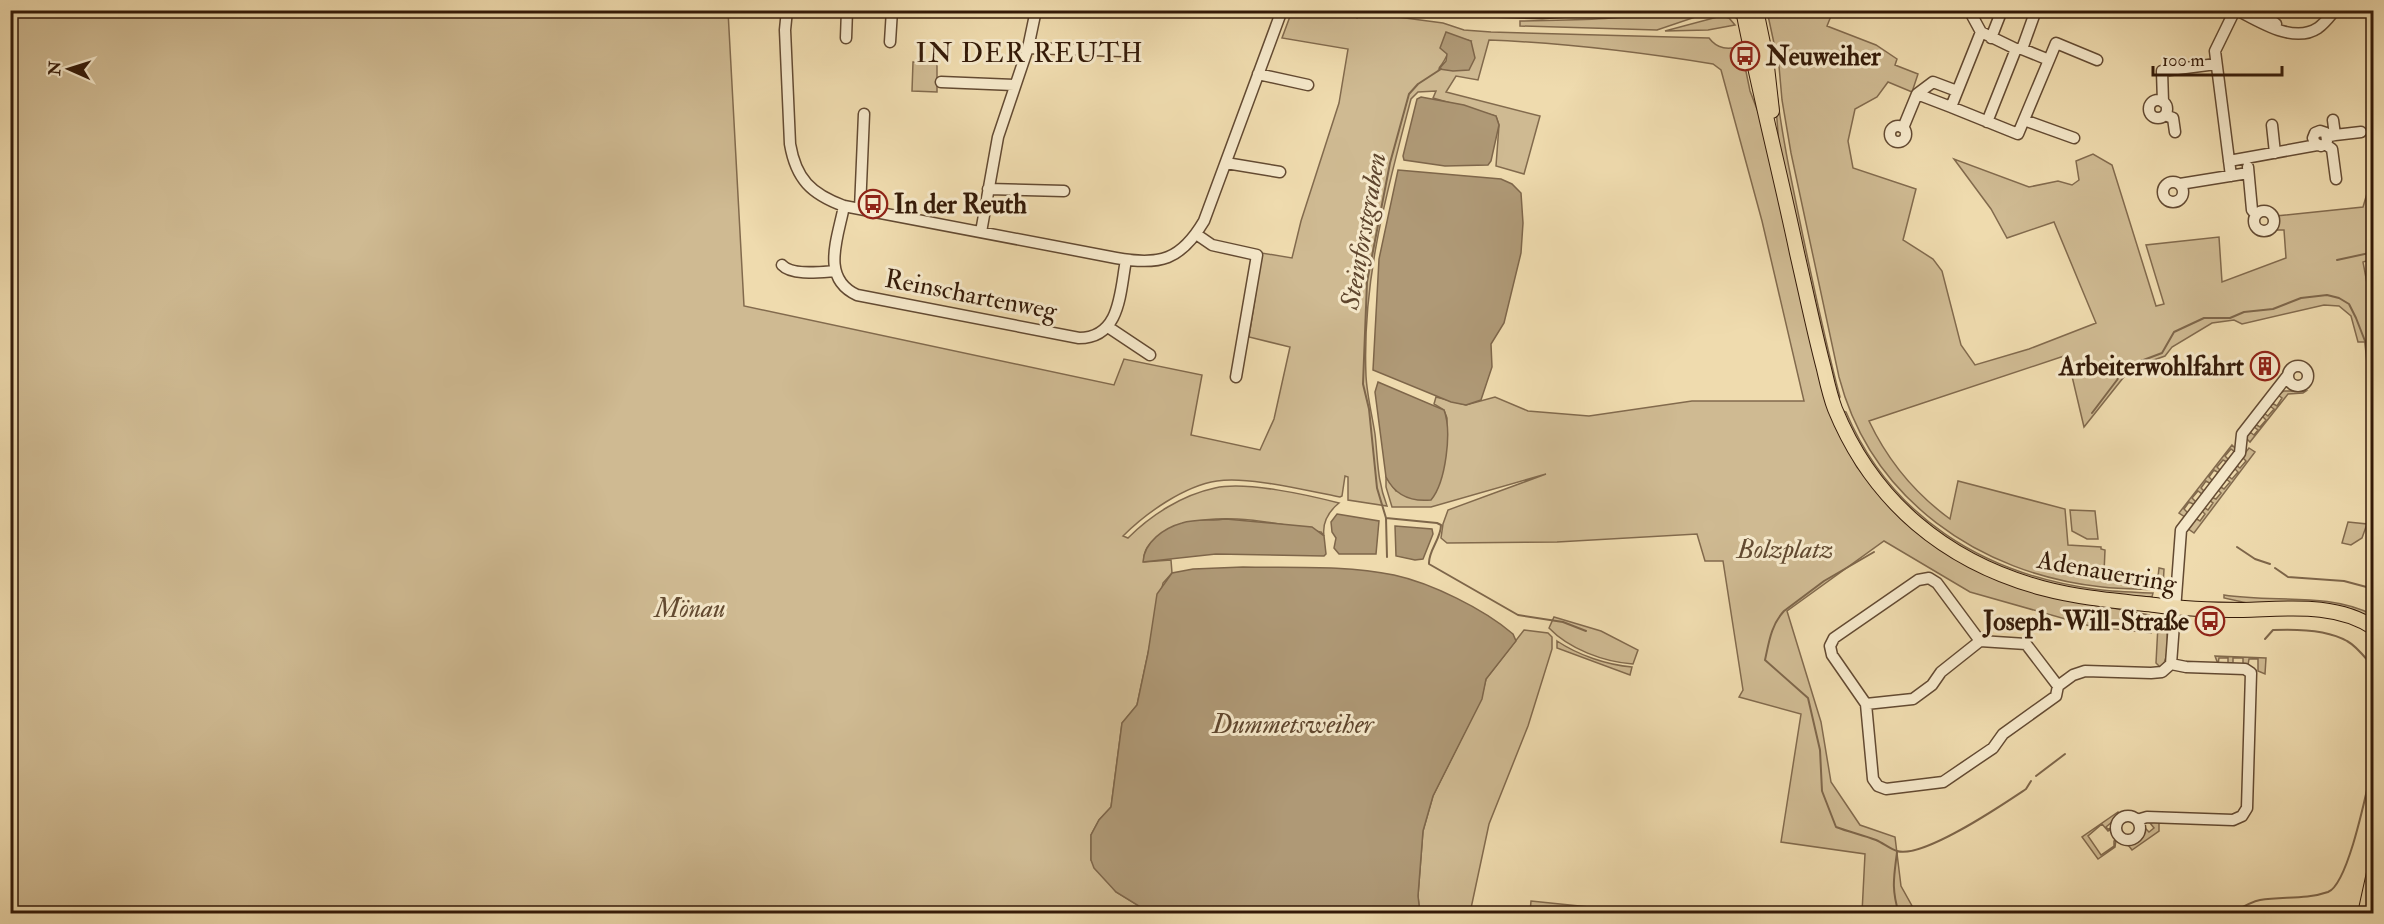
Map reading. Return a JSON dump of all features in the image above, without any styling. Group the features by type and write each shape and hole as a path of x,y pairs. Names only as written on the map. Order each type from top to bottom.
{"main road":[{"name":"Adenauerring","path":"1743,10 1816,338 1834,406 1853,449 1870,475 1894,503 1931,537 1968,559 2002,575 2042,588 2073,595 2207,610 2310,609 2348,615 2373,628"},
{"name":"Adenauerring","path":"1756,10 1766,58 1778,161"},
{"path":"2365,914 2373,873"}],"street":[{"path":"787,10 785,30 787,101 793,160 799,174 815,192 827,200 844,206 1126,260 1149,261 1176,254 1187,246 1196,234 1211,205 1282,10"},
{"path":"846,38 847,10"},
{"path":"890,42 892,10"},
{"path":"981,232 998,137 1028,48 1036,10"},
{"path":"1456,10 1542,13 1587,10"},
{"path":"1969,10 1986,35 2049,60"},
{"path":"1951,107 1986,35 2002,10"},
{"path":"1987,122 2037,10"},
{"path":"2231,176 2215,51 2236,10 2272,27 2300,35 2314,30 2324,16 2335,10"},
{"path":"2257,10 2289,32"},
{"path":"1917,94 2018,135 2056,44 2097,60"},
{"path":"1028,48 1123,51"},
{"path":"2165,115 2162,71 2216,64"},
{"path":"1258,74 1308,85"},
{"path":"940,82 1014,85"},
{"path":"1903,128 1917,94 1933,82 1957,91"},
{"path":"2163,102 2154,101 2149,111 2157,119 2165,115 2173,118 2175,132"},
{"path":"860,209 864,114"},
{"path":"2024,120 2074,138"},
{"path":"2326,140 2333,120"},
{"path":"2272,125 2275,153"},
{"path":"2229,161 2275,153 2361,132"},
{"path":"2326,140 2332,149 2336,180"},
{"path":"2247,158 2252,210 2256,215"},
{"path":"1226,163 1280,172"},
{"path":"2180,184 2248,173"},
{"path":"988,189 1064,191"},
{"path":"782,265 785,268 808,272 835,271 834,261 844,206"},
{"path":"1196,234 1212,245 1257,255 1236,377"},
{"path":"1126,260 1115,314 1108,327 1150,355"},
{"name":"Reinschartenweg","path":"835,271 842,285 857,295 1079,338 1094,336 1108,327"},
{"path":"1980,641 1937,583 1929,578 1918,580 1831,642 1832,655 1866,704 1873,779 1882,788 1943,782 1993,748 2003,734 2056,696 2058,686 2079,672 2151,674 2162,672 2171,664 2181,530 2240,453 2242,434 2288,375"},
{"path":"1866,704 1913,699 1932,685 1941,672 1980,641 2026,644 2058,686"},
{"path":"2137,820 2147,817 2233,820 2242,816 2247,808 2251,673 2245,669 2186,667 2171,664"}],"green space":[{"path":"1676,10 1735,11 1738,19 1723,11 1713,11 1657,30 1520,26 1520,21 1618,18"},
{"name":"Mönau","path":"10,11 728,11 744,306 1114,385 1124,359 1202,375 1191,435 1260,450 1274,419 1290,347 1249,337 1262,253 1292,258 1301,221 1339,103 1348,49 1282,38 1292,11 1347,11 1357,18 1360,12 1443,23 1464,30 1491,32 1709,38 1716,45 1724,48 1741,47 1750,91 1765,130 1838,430 1857,467 1905,523 1944,551 2097,605 2149,615 2151,633 2090,626 1970,592 1884,541 1787,611 1821,722 1831,782 1860,825 1895,837 1901,886 1916,913 1862,913 1865,854 1781,842 1801,714 1739,697 1743,690 1723,561 1705,561 1697,534 1557,542 1447,543 1441,538 1448,510 1546,474 1431,507 1392,507 1386,487 1386,477 1396,491 1446,449 1447,418 1444,410 1434,404 1436,397 1466,405 1495,397 1528,411 1589,416 1692,401 1804,401 1762,221 1721,70 1713,64 1630,52 1546,43 1489,40 1478,80 1456,76 1446,92 1540,116 1524,174 1496,166 1499,125 1496,116 1433,98 1436,91 1418,92 1411,99 1385,201 1368,305 1366,376 1380,479 1387,506 1348,500 1348,477 1345,476 1340,497 1261,482 1217,481 1192,488 1166,502 1123,536 1128,538 1147,521 1179,501 1203,491 1228,486 1294,493 1339,503 1327,518 1324,536 1321,532 1282,524 1216,519 1195,521 1176,527 1155,539 1146,550 1144,562 1171,560 1172,573 1163,583 1137,705 1122,723 1111,807 1099,820 1091,835 1091,860 1116,892 1148,913 11,913","holes":["1456,37 1471,41 1439,68"]},
{"path":"1767,11 1833,11 1827,26 1876,45 1897,59 1895,65 1918,74 1912,92 1888,82 1877,97 1855,109 1848,141 1853,168 1916,189 1903,240 1933,259 1942,271 1961,345 1975,365 2029,349 2096,323 2054,222 2007,238 1991,209 1954,159 2029,187 2058,181 2072,185 2079,180 2076,161 2093,154 2112,165 2156,306 2164,304 2146,245 2219,237 2222,282 2286,258 2284,230 2277,230 2276,216 2363,207 2373,179 2373,259 2363,262 2370,299 2373,299 2373,342 2358,342 2351,316 2339,306 2324,305 2242,324 2234,320 2212,323 2172,347 2165,356 2131,368 2084,427 2067,355 1869,421 1884,449 1903,475 1924,498 1950,519 1958,481 2065,509 2068,545 2101,547 2105,550 2104,573 2158,577 2159,568 2164,569 2161,590 2102,587 2057,579 2014,566 1973,547 1936,523 1904,494 1876,459 1854,421 1839,377 1791,153 1779,66"},
{"path":"1721,16 1729,18 1735,25 1708,30 1665,31"},
{"path":"913,62 937,63 937,92 912,91"},
{"path":"1773,70 1791,177 1840,397 1838,401 1779,145"},
{"path":"2284,391 2306,391 2288,394 2250,442 2246,438 2250,432 2254,435 2258,430 2254,427 2255,424 2260,427 2266,420 2262,416 2264,413 2268,416 2274,409 2270,406 2272,403 2277,406 2282,398 2278,395"},
{"path":"1841,410 1846,412 1865,449 1888,481 1915,510 1945,534 1978,554 2015,570 2053,581 2094,589 2153,593 2152,597 2117,595 2048,583 1983,560 1953,543 1924,523 1878,478"},
{"path":"2232,445 2236,449 2235,452 2231,449 2225,456 2229,460 2227,462 2223,460 2217,467 2221,471 2219,473 2214,470 2209,477 2213,481 2211,484 2206,481 2201,488 2205,492 2202,494 2198,491 2192,498 2196,502 2195,505 2189,502 2184,509 2188,513 2185,517 2179,513"},
{"path":"2249,448 2255,452 2194,533 2187,528 2195,518 2200,521 2205,514 2201,510 2203,507 2208,510 2213,503 2209,500 2211,497 2216,499 2221,493 2217,489 2219,486 2224,489 2230,482 2225,478 2228,476 2232,479 2238,472 2234,468 2236,465 2240,468 2246,461 2242,457"},
{"path":"2070,510 2095,511 2098,539 2087,539 2072,531"},
{"path":"2348,522 2367,524 2362,538 2351,545 2342,543"},
{"path":"2224,595 2338,603 2373,615 2373,621 2247,603 2224,598"},
{"path":"1554,617 1601,631 1638,650 1633,664 1599,657 1566,642 1549,628"},
{"path":"2161,623 2166,625 2167,653 2161,668 2156,663 2158,625"},
{"path":"1524,630 1548,633 1552,637 1552,649 1528,726 1489,824 1470,913 1420,914 1418,896 1423,831 1433,796 1481,699 1486,679"},
{"path":"1557,641 1593,658 1632,667 1630,675 1557,648"},
{"path":"2215,656 2266,658 2265,674 2258,671 2258,659 2249,659 2248,665 2243,664 2243,658 2233,658 2233,664 2228,664 2228,658 2219,658 2218,664"},
{"path":"2118,812 2120,815 2106,827 2113,828 2108,831 2102,824 2088,836 2101,855 2114,846 2116,840 2115,847 2098,859 2082,837"},
{"path":"2159,821 2159,831 2132,850 2128,845 2140,838 2145,828 2149,832 2154,828 2150,823"},
{"path":"1531,901 1608,909 1608,913 1530,913"}],"water":[{"path":"1446,32 1471,41 1475,58 1469,70 1439,69 1446,61 1447,54 1440,48"},
{"path":"1421,97 1464,105 1496,116 1499,125 1491,161 1488,165 1445,166 1404,160 1403,156 1417,99"},
{"path":"1398,170 1501,179 1512,184 1521,193 1523,223 1521,253 1504,323 1491,344 1492,367 1481,400 1466,405 1451,402 1373,370 1379,259"},
{"path":"1378,382 1444,410 1447,430 1446,456 1440,481 1431,500 1417,500 1404,496 1386,477 1375,392"},
{"path":"1337,514 1379,521 1376,554 1339,554 1334,548 1336,538 1332,532 1331,522"},
{"path":"1226,519 1312,527 1324,536 1326,554 1324,556 1216,554 1143,562 1151,542 1168,528 1187,522"},
{"path":"1395,526 1432,529 1433,534 1423,559 1415,560 1396,556"},
{"name":"Dummetsweiher","path":"1338,568 1394,575 1424,584 1457,598 1487,615 1513,634 1516,641 1486,679 1482,699 1433,796 1423,831 1418,896 1420,913 1148,913 1116,892 1094,868 1091,860 1091,835 1099,820 1111,807 1122,723 1137,705 1157,594 1172,573 1193,569"}],"waterway":[{"name":"Steinforstgraben","path":"1387,557 1386,518 1377,488 1369,409 1363,384 1367,282 1390,163 1409,94 1418,84 1441,69"},
{"path":"2337,260 2374,252"},
{"path":"2092,413 2125,367 2162,353 2174,332 2204,318 2230,318 2244,312 2273,309 2301,298 2327,295 2349,304 2356,318 2365,341 2370,391 2374,400"},
{"path":"1386,518 1441,525 1430,554 1429,564 1518,615 1563,622 1586,631"},
{"path":"2237,547 2255,559 2270,564"},
{"path":"1874,552 1824,581 1784,611 1773,628 1765,660 1808,698 1820,750 1822,791 1836,827 1876,840 1897,851 1909,851 1925,847 1962,829 2026,789 2031,781"},
{"path":"2275,568 2288,577 2344,581 2374,589"},
{"path":"2265,639 2273,630 2301,630 2331,634 2351,644 2374,668"},
{"path":"2036,776 2065,754"},
{"path":"2230,914 2256,901 2319,894 2328,892 2336,885 2357,832 2374,759"},
{"path":"1897,852 1894,890 1899,914"}],"place":[{"name":"Neuweiher","path":"1745,56"},
{"name":"In der Reuth","path":"873,204"},
{"name":"Arbeiterwohlfahrt","path":"2265,366"},
{"name":"Joseph-Will-Straße","path":"2210,621"}],"district":[{"name":"IN DER REUTH","path":"1030,53"}],"park label":[{"name":"Bolzplatz","path":"1785,549"}]}
